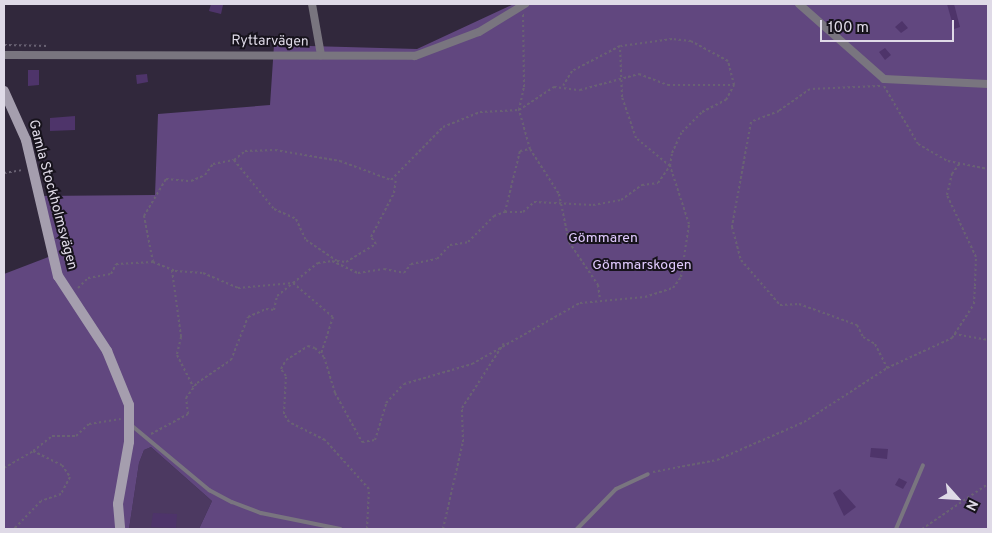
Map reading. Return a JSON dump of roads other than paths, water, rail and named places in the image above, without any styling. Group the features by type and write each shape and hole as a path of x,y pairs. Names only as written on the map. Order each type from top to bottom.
{"street":[{"path":"312,4 322,55"},
{"name":"Ryttarvägen","path":"4,55 322,55 424,53 479,32 524,4"},
{"path":"799,4 880,77 893,82 988,84"},
{"name":"Gamla Stockholmsvägen","path":"4,91 26,140 51,256 67,293 107,351 126,392 130,421 118,504 120,529"}],"lane":[{"path":"130,421 147,438 209,490 232,502 261,513 340,529"},
{"path":"896,529 923,465"},
{"path":"577,529 616,489 648,474"}],"park label":[{"name":"Gömmaren","path":"603,239"},
{"name":"Gömmarskogen","path":"642,266"}]}
